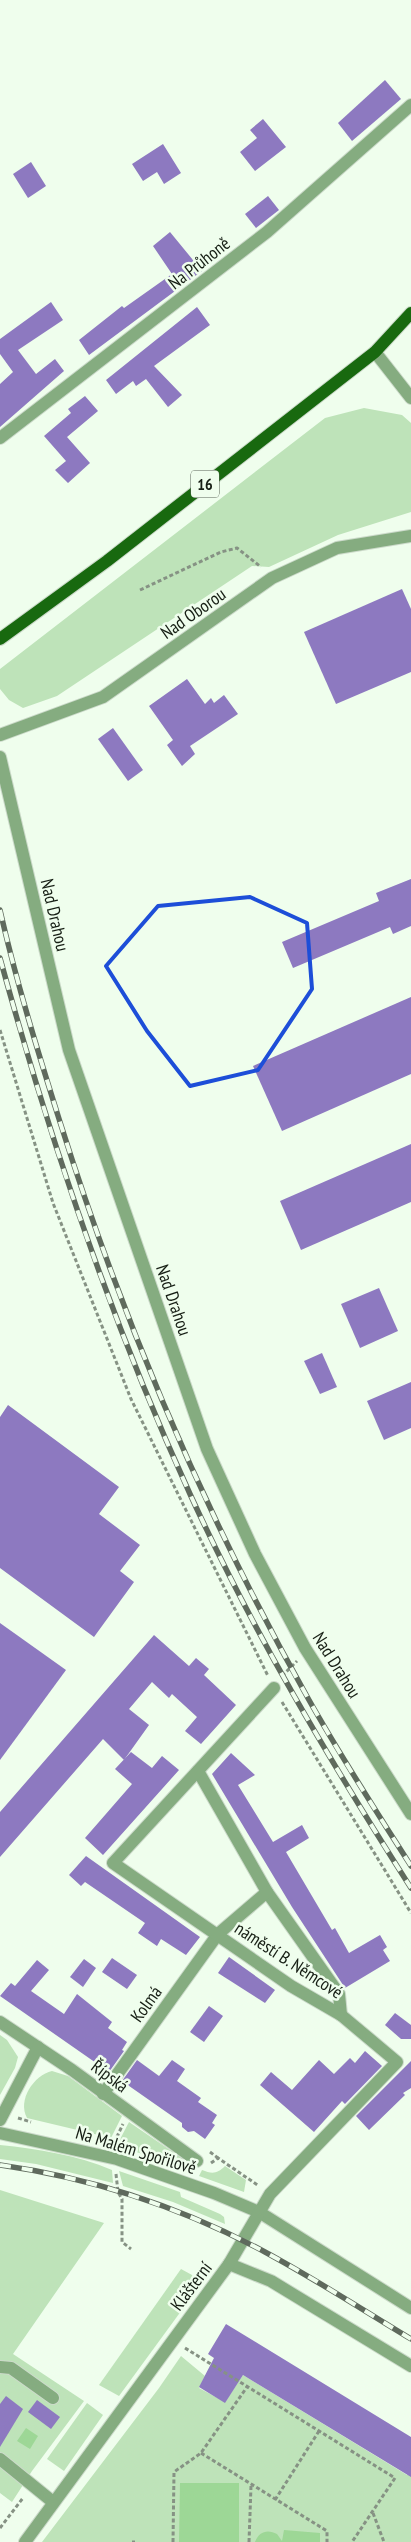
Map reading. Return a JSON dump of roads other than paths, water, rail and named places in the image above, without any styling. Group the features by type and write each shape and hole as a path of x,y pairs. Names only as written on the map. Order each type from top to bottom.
{"main road":[{"name":"16","path":"0,639 107,561 374,352 411,313"}],"street":[{"name":"Na Průhoně","path":"0,438 267,232 411,105"},
{"path":"374,352 411,398"},
{"name":"Nad Oborou","path":"0,735 104,698 272,578 337,548 411,536"},
{"name":"Nad Drahou","path":"0,757 69,1050 207,1449 255,1554 305,1648 411,1814"},
{"name":"náměstí B. Němcové","path":"274,1688 113,1863 291,1986 341,2015 397,2062"},
{"name":"náměstí B. Němcové","path":"198,1771 266,1892 338,1994 341,2015"},
{"name":"náměstí B. Němcové","path":"218,1934 266,1892"},
{"name":"Kolmá","path":"103,2094 218,1934"},
{"name":"Řípská","path":"0,2022 197,2161"},
{"path":"0,2120 38,2047"},
{"name":"Klášterní","path":"24,2542 229,2264 270,2194 397,2062"},
{"name":"Na Malém Spořilově","path":"0,2133 117,2159 214,2193 259,2212"},
{"path":"259,2212 411,2308"},
{"path":"229,2264 271,2281 411,2366"},
{"path":"0,2367 11,2368 53,2398"},
{"path":"0,2459 53,2502"}],"railway":[{"path":"0,910 13,963 60,1122 111,1271 139,1345 202,1489 271,1631 359,1784 411,1866"},
{"path":"0,958 40,1095 84,1230 108,1297 161,1429 214,1545 266,1646 322,1744 411,1888"},
{"path":"0,2165 69,2178 103,2187 136,2197 202,2222 284,2262 411,2339"}]}
